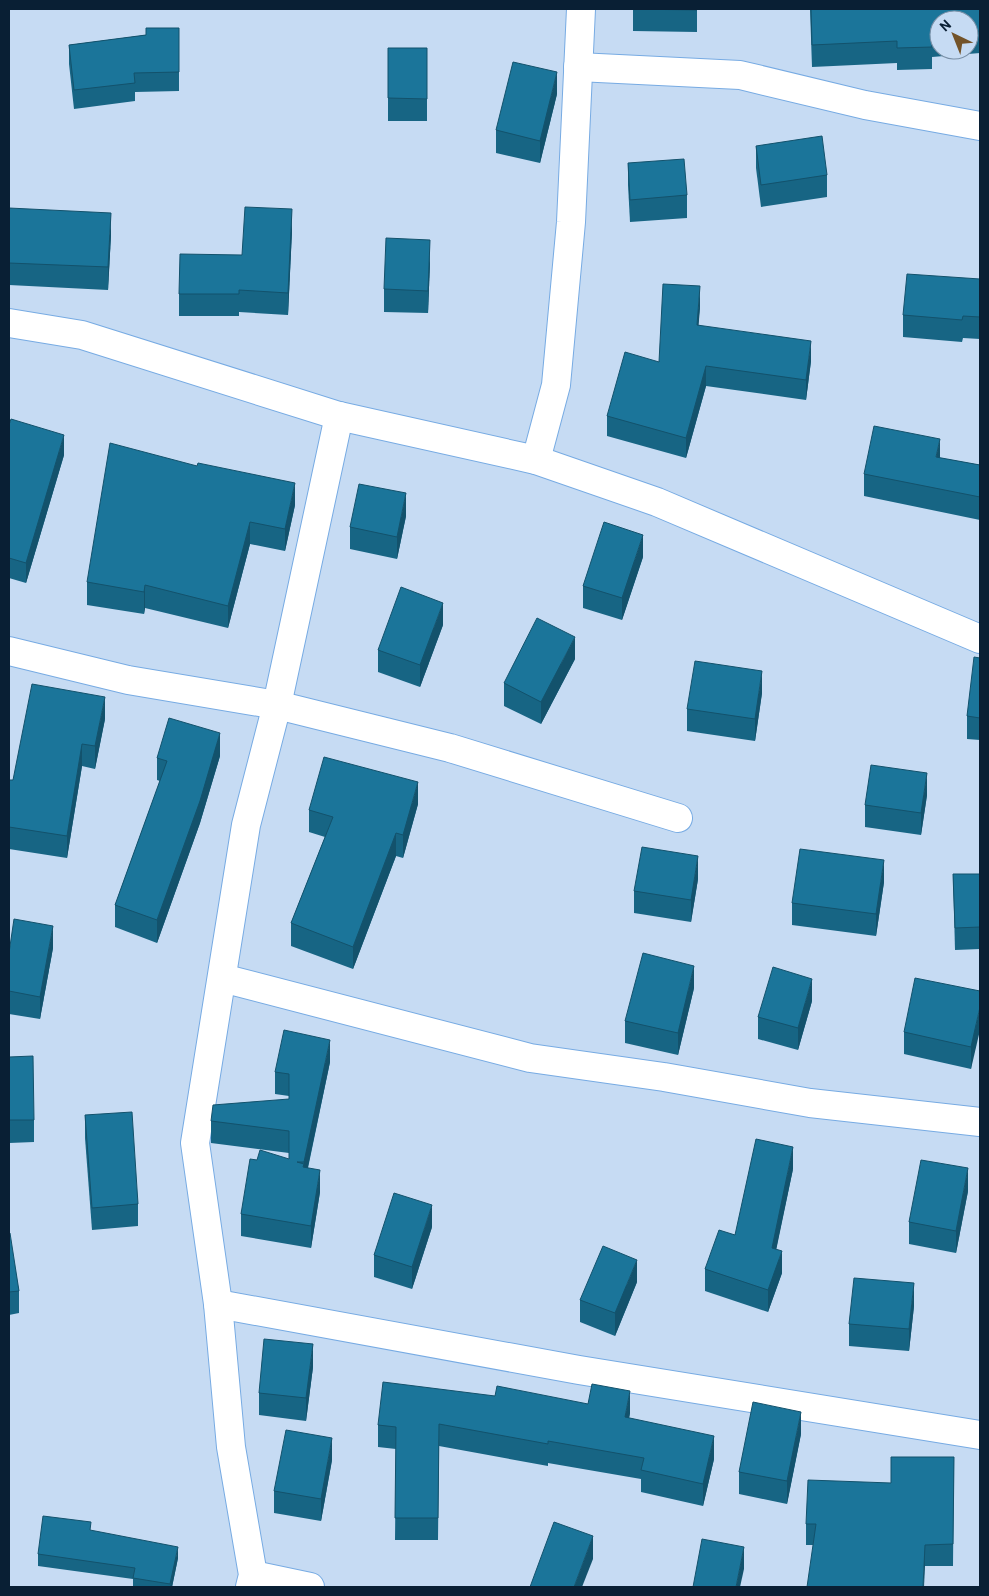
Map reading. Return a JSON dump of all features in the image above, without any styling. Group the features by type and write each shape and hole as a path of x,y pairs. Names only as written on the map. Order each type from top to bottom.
{"street":[{"path":"536,460 556,385 571,222 581,9"},
{"path":"578,67 740,75 865,105 980,126"},
{"path":"9,323 82,335 339,416 536,460 657,502 980,639"},
{"path":"310,1587 252,1581 231,1447 218,1304 195,1143 246,825 277,705 339,416"},
{"path":"9,651 128,680 277,705 450,748 678,818"},
{"path":"222,978 530,1058 664,1077 810,1103 980,1122"},
{"path":"218,1304 579,1370 980,1435"}],"building":[{"path":"633,9 697,9 697,10"},
{"path":"811,9 980,9 979,31 979,10 929,10 929,47 897,48 897,41 812,45"},
{"path":"146,28 179,28 179,72 134,73 135,83 74,90 69,45 146,35"},
{"path":"388,48 427,48 427,99 388,98"},
{"path":"513,62 557,72 540,141 496,130"},
{"path":"822,136 827,175 761,185 756,146"},
{"path":"684,159 687,195 630,200 628,163"},
{"path":"245,207 292,209 288,293 239,290 239,294 179,294 180,254 242,255"},
{"path":"9,208 111,213 108,267 9,263"},
{"path":"386,238 430,240 428,291 384,289"},
{"path":"907,274 980,279 980,317 963,316 962,320 903,315"},
{"path":"663,284 700,286 697,325 811,341 806,380 706,366 686,438 607,416 625,352 659,362"},
{"path":"11,419 64,435 26,563 9,558 9,425"},
{"path":"874,426 940,439 936,457 980,465 980,497 864,474"},
{"path":"110,443 197,466 198,463 295,483 285,529 250,522 228,606 145,585 144,592 87,582"},
{"path":"359,484 406,493 397,537 350,527"},
{"path":"604,522 643,535 622,598 583,586"},
{"path":"401,587 443,603 420,665 378,650"},
{"path":"537,618 575,637 541,702 504,683"},
{"path":"974,657 980,658 980,718 967,716"},
{"path":"695,661 762,671 755,719 687,709"},
{"path":"32,684 105,697 95,746 82,744 67,836 9,827 9,780 13,780"},
{"path":"169,718 220,733 200,801 157,920 115,905 167,761 157,758"},
{"path":"324,757 418,782 403,835 396,833 353,947 291,923 333,817 309,810"},
{"path":"871,765 927,773 921,813 865,805"},
{"path":"642,847 698,856 691,900 634,891"},
{"path":"800,849 884,860 876,914 792,903"},
{"path":"953,874 980,874 980,927 955,928"},
{"path":"14,919 53,926 40,997 9,991 9,953"},
{"path":"643,953 694,966 678,1033 625,1021"},
{"path":"773,967 812,979 798,1028 758,1017"},
{"path":"915,978 980,991 980,1007 971,1047 904,1032"},
{"path":"284,1030 330,1040 304,1162 297,1162 304,1164 303,1167 320,1170 311,1226 241,1214 250,1159 257,1160 260,1150 289,1159 289,1131 211,1121 213,1105 289,1099 289,1074 275,1072"},
{"path":"33,1056 34,1120 9,1120 9,1057"},
{"path":"132,1112 138,1204 92,1208 85,1115"},
{"path":"756,1139 793,1147 772,1248 782,1251 768,1290 705,1269 719,1230 735,1235"},
{"path":"921,1160 968,1168 956,1231 909,1222"},
{"path":"394,1193 432,1205 412,1267 374,1255"},
{"path":"9,1233 19,1291 9,1292"},
{"path":"603,1246 637,1260 615,1313 580,1300"},
{"path":"854,1278 914,1283 909,1329 849,1324"},
{"path":"264,1339 313,1344 306,1398 259,1393"},
{"path":"383,1382 495,1396 497,1386 588,1404 592,1384 630,1391 625,1417 714,1436 703,1484 641,1470 644,1458 548,1441 548,1444 439,1424 438,1518 395,1518 396,1427 378,1425"},
{"path":"753,1402 801,1412 787,1481 739,1472"},
{"path":"286,1430 332,1438 321,1499 274,1491"},
{"path":"891,1457 954,1457 953,1544 925,1545 923,1587 807,1587 816,1524 806,1524 808,1480 891,1483"},
{"path":"43,1516 91,1522 90,1530 178,1547 170,1584 133,1578 135,1568 38,1554"},
{"path":"554,1522 593,1536 574,1587 530,1587"},
{"path":"702,1539 744,1547 736,1587 693,1587"}]}
